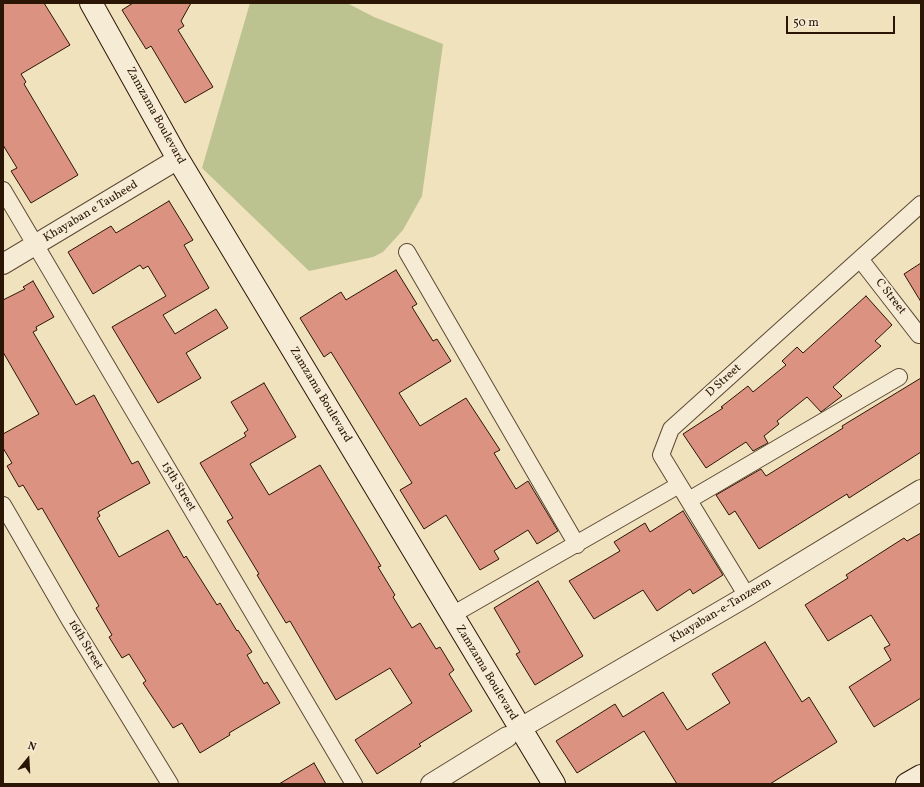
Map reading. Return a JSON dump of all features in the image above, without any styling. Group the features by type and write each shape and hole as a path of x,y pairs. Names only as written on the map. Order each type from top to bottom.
{"main road":[{"name":"Zamzama Boulevard","path":"76,3 513,733 554,784"},
{"name":"Zamzama Boulevard","path":"91,3 172,162 452,615 513,733 536,784"},
{"path":"907,784 921,776"}],"street":[{"name":"Khayaban e Tauheed","path":"3,264 172,162"},
{"name":"15th Street","path":"3,190 354,784"},
{"name":"D Street","path":"747,596 661,455 671,429 921,204"},
{"path":"407,252 577,545"},
{"name":"C Street","path":"860,259 919,335 921,334"},
{"path":"689,500 899,377"},
{"path":"452,615 577,545 679,485"},
{"name":"Khayaban-e-Tanzeem","path":"431,784 513,733 747,596 921,490"},
{"name":"16th Street","path":"3,505 69,619 170,784"}],"green space":[{"path":"250,3 347,3 374,17 443,44 422,196 403,230 383,252 373,257 309,271 202,168"}],"building":[{"path":"3,3 44,3 70,45 21,74 26,82 24,84 78,175 31,203 11,171 17,168 3,145"},
{"path":"133,3 191,3 181,21 184,26 178,30 213,87 185,103 151,46 146,49 122,10"},
{"path":"169,201 193,240 184,245 209,288 163,315 175,334 216,309 228,328 186,353 201,378 158,403 112,327 166,296 148,266 143,269 140,265 93,294 68,252 111,226 116,233"},
{"path":"921,263 921,302 904,274"},
{"path":"396,270 417,304 412,307 433,341 437,339 451,361 399,393 420,426 466,398 500,450 494,453 516,489 528,481 558,531 537,544 528,530 494,551 499,559 480,570 446,515 424,529 400,490 412,483 331,352 324,357 300,318 341,292 346,300"},
{"path":"33,281 54,317 36,327 37,330 33,332 76,405 94,395 132,464 138,461 150,483 98,512 100,516 97,518 119,557 168,530 184,558 186,556 217,605 220,603 237,631 238,630 252,652 247,655 264,684 267,682 280,703 229,733 230,735 200,753 182,723 173,728 143,683 146,681 129,654 122,658 109,637 112,635 96,608 99,606 42,508 38,510 23,485 19,487 7,466 12,463 3,448 3,434 39,414 3,352 3,300 25,289 23,287"},
{"path":"866,296 892,325 875,341 881,346 833,387 842,396 821,412 807,397 777,421 779,424 764,436 768,443 753,451 746,442 706,468 683,434 723,408 721,407 748,386 753,392 786,365 782,361 797,347 803,353"},
{"path":"921,378 921,452 849,498 847,494 759,549 735,511 729,515 716,495 761,469 766,476 843,428 842,426"},
{"path":"264,383 296,437 250,464 269,495 320,465 381,566 378,567 395,595 393,597 412,628 420,623 436,649 440,647 454,670 449,674 472,711 419,744 421,746 377,774 355,740 412,703 390,668 336,700 290,621 286,623 257,575 259,574 227,521 233,518 200,463 246,436 244,433 248,430 231,402"},
{"path":"683,511 723,575 693,594 690,589 657,611 643,590 594,619 569,581 620,551 614,542 645,523 650,532"},
{"path":"921,533 921,698 874,727 849,687 891,660 884,648 890,645 871,615 828,641 805,605 848,578 846,575 904,538 907,541"},
{"path":"538,581 583,656 535,685 516,654 520,652 494,608"},
{"path":"765,642 802,702 809,697 837,742 770,784 677,784 644,731 577,773 556,741 615,704 623,717 663,692 687,730 730,703 712,674"},
{"path":"314,763 326,784 279,784"}]}
